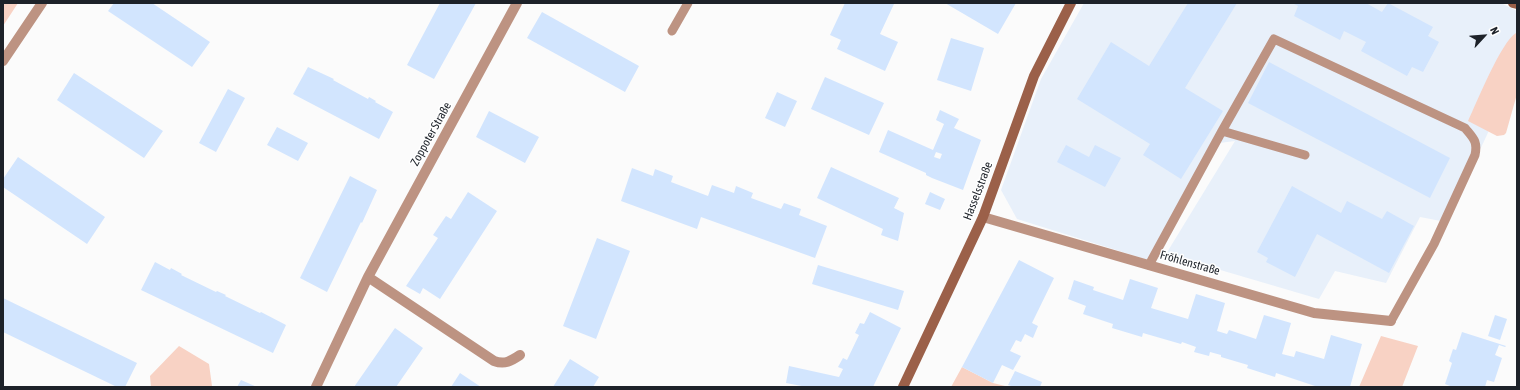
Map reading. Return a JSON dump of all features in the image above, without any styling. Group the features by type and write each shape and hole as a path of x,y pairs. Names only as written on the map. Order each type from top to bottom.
{"street":[{"path":"3,61 42,3"},
{"name":"Zoppoter Straße","path":"316,387 368,277 517,3"},
{"name":"Hasselsstraße","path":"903,387 983,216 1034,76 1071,3"},
{"path":"1513,3 1517,4"},
{"name":"Fröhlenstraße","path":"983,216 1314,313 1392,321"},
{"path":"368,277 494,361 509,363 520,355"}],"lane":[{"path":"672,32 688,3"},
{"path":"1149,265 1274,38 1465,128 1473,137 1477,145 1475,155 1434,244 1392,321"},
{"path":"1222,130 1305,155"}],"shaded area":[{"path":"3,3 18,3 3,26"},
{"path":"1084,3 1501,3 1517,11 1517,71 1446,222 1420,217 1386,283 1335,271 1319,299 1166,254 1235,141 1212,144 1148,260 1017,219 1001,190 1041,79"},
{"path":"1516,33 1517,94 1506,133 1504,135 1497,136 1468,121 1503,48"},
{"path":"1381,336 1418,346 1402,387 1359,387"},
{"path":"179,346 209,364 212,386 151,387 150,376"},
{"path":"962,367 993,383 1009,387 951,387"}],"building":[{"path":"114,3 152,3 210,42 192,67 108,11"},
{"path":"440,3 476,3 434,79 407,65"},
{"path":"845,3 894,4 880,34 898,42 885,71 837,49 841,40 830,35"},
{"path":"945,3 1016,3 998,34"},
{"path":"1188,3 1237,3 1185,88 1223,111 1181,179 1143,155 1150,144 1077,99 1111,42 1149,66"},
{"path":"1292,3 1366,3 1382,12 1388,3 1433,27 1428,36 1439,42 1423,72 1412,67 1407,76 1361,51 1366,42 1344,31 1340,40 1294,16 1298,6"},
{"path":"542,12 639,66 625,92 527,38"},
{"path":"951,38 984,48 971,91 937,80"},
{"path":"1269,62 1450,158 1430,198 1248,103"},
{"path":"308,67 334,79 333,80 368,99 369,97 393,112 379,139 293,94"},
{"path":"74,73 163,131 144,158 57,100"},
{"path":"825,77 884,103 869,135 811,109"},
{"path":"228,89 245,98 216,152 199,143"},
{"path":"777,92 797,101 785,127 765,118"},
{"path":"940,110 959,119 954,128 981,140 963,190 932,178 926,175 926,173 879,152 888,130 933,150 944,124 936,120","holes":["936,152 942,154 940,159 934,157"]},
{"path":"489,111 539,137 525,163 476,137"},
{"path":"277,127 308,143 298,161 267,145"},
{"path":"1066,145 1089,157 1095,145 1121,158 1105,187 1057,162"},
{"path":"18,157 105,217 87,244 3,187 3,179"},
{"path":"831,167 899,198 894,208 904,213 898,241 881,235 883,229 817,198"},
{"path":"632,168 653,176 655,169 673,176 671,182 708,196 712,185 734,193 736,186 753,193 751,198 781,209 784,203 801,209 799,215 827,226 815,258 701,217 697,229 621,201"},
{"path":"350,176 377,190 327,292 300,278"},
{"path":"1292,186 1341,213 1347,201 1382,219 1387,211 1414,226 1389,273 1317,234 1295,277 1266,262 1268,258 1257,252"},
{"path":"468,192 497,211 440,299 423,288 420,294 406,286 438,238 433,235 446,216 451,219"},
{"path":"930,192 945,199 940,210 925,204"},
{"path":"597,238 630,251 596,339 563,326"},
{"path":"1019,260 1054,278 1032,323 1038,326 1033,338 1025,334 1021,342 1016,340 1010,351 1021,356 1013,370 1002,365 993,383 962,367"},
{"path":"155,262 170,270 171,268 182,274 181,275 216,292 217,291 226,295 225,296 286,325 273,353 141,290"},
{"path":"818,265 904,291 898,310 812,284"},
{"path":"1130,279 1158,288 1151,308 1188,319 1196,294 1225,303 1217,331 1227,334 1229,330 1256,339 1264,315 1291,323 1282,354 1294,357 1296,351 1324,359 1331,335 1362,344 1350,387 1315,387 1276,373 1275,377 1247,368 1248,365 1221,357 1221,355 1210,352 1209,356 1194,352 1196,347 1182,342 1181,344 1143,333 1142,337 1112,328 1113,324 1083,314 1086,306 1068,299 1074,280 1094,287 1093,290 1123,300"},
{"path":"3,298 137,363 125,387 117,387 3,332"},
{"path":"870,312 901,328 873,387 807,387 786,383 789,366 839,377 843,369 838,367 843,358 847,360 859,335 855,333 860,323 864,324"},
{"path":"1495,315 1507,319 1500,340 1488,336"},
{"path":"395,328 423,348 396,387 354,387"},
{"path":"1462,332 1506,346 1499,345 1495,355 1502,358 1494,382 1487,380 1485,387 1449,387 1450,386 1445,384 1452,363 1449,361 1453,349 1456,350"},
{"path":"570,359 599,377 593,387 553,387"},
{"path":"1015,371 1042,382 1040,387 1014,387 1008,385"},
{"path":"460,373 481,387 451,387"},
{"path":"241,380 257,387 237,387"}]}
